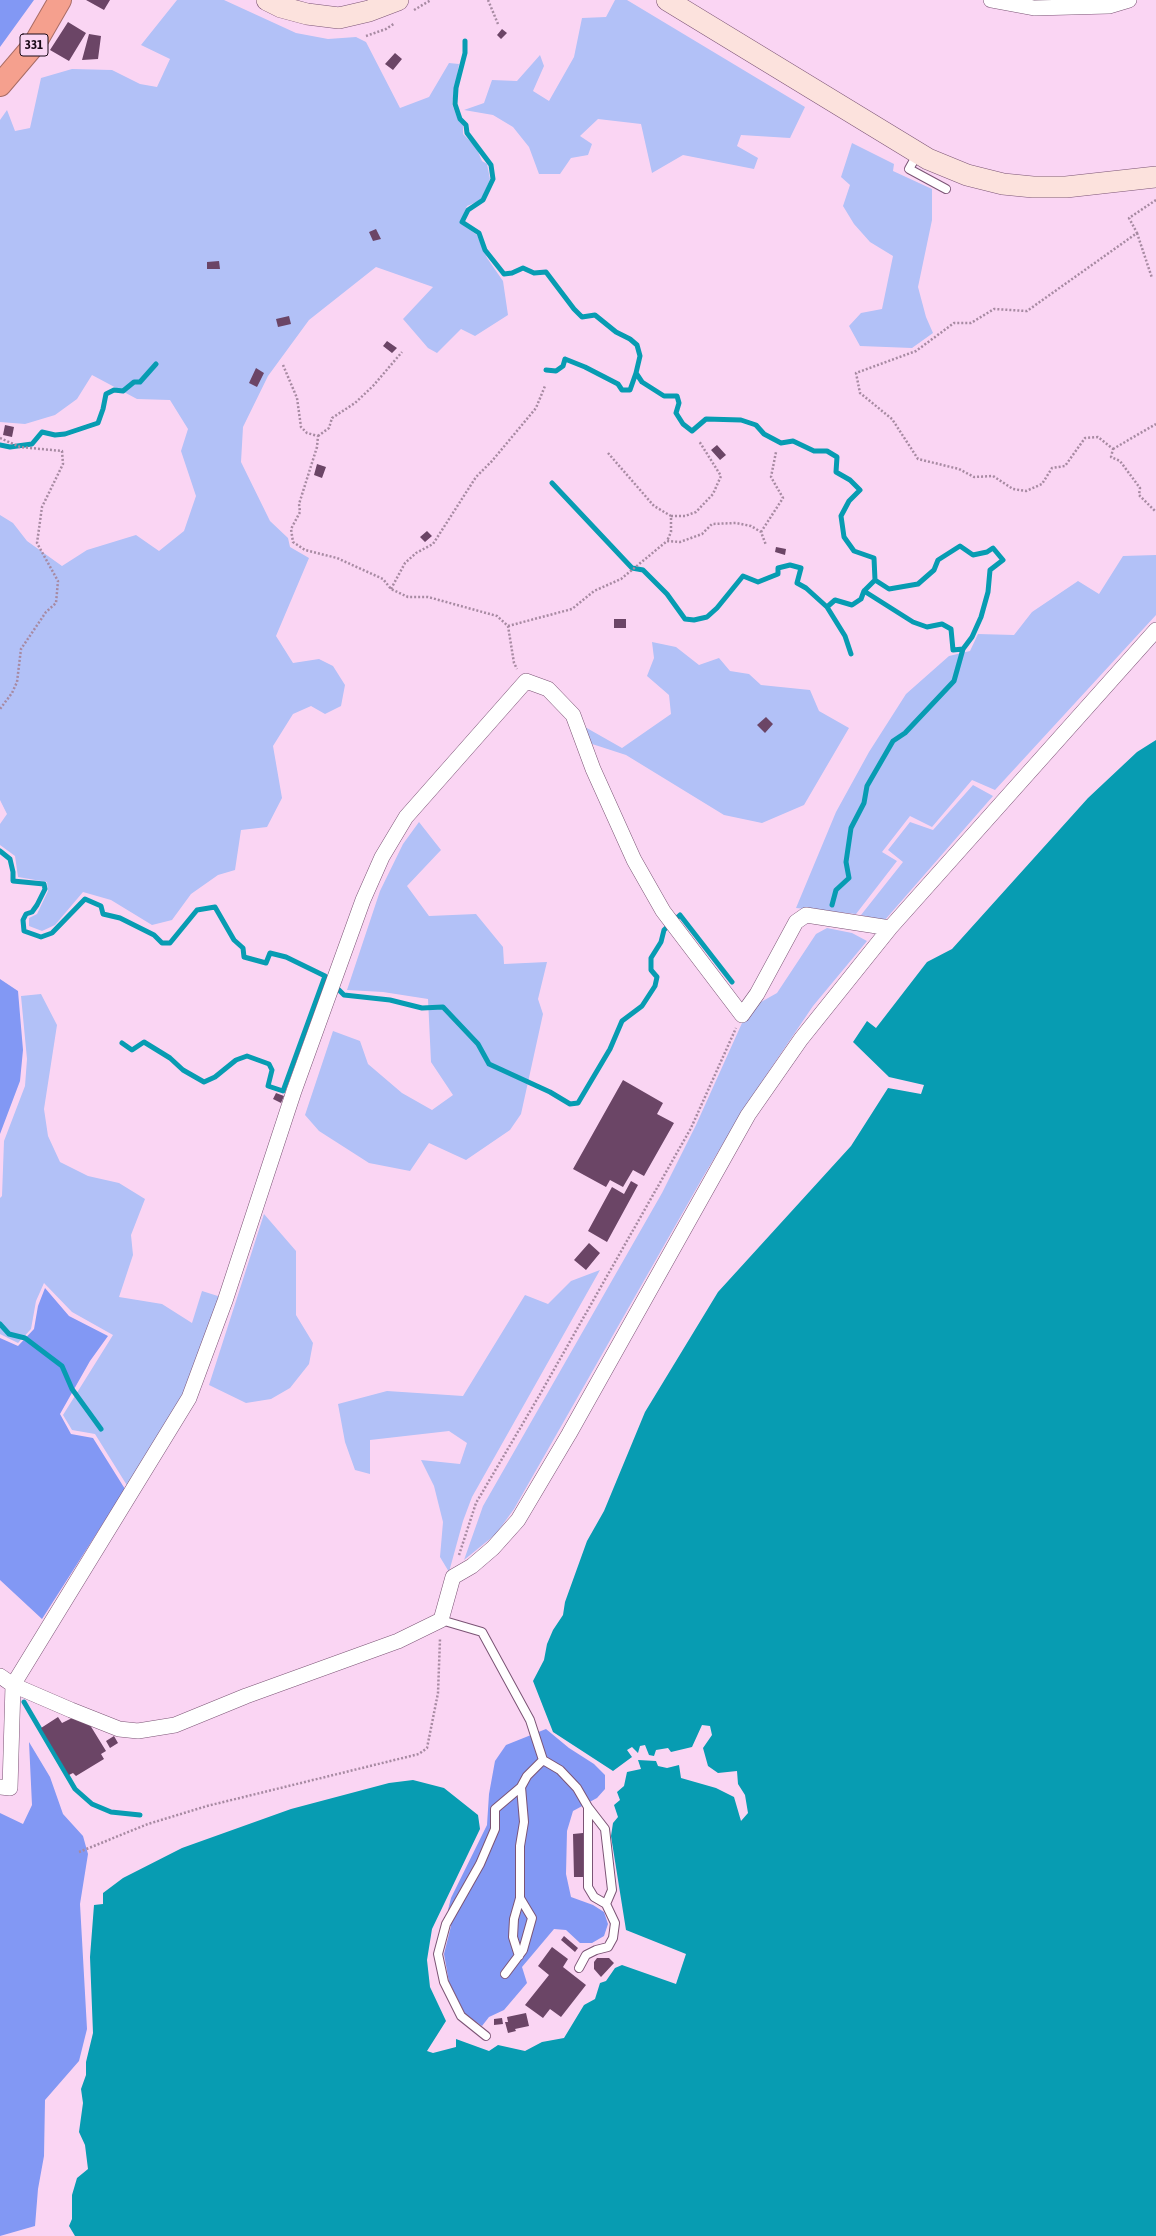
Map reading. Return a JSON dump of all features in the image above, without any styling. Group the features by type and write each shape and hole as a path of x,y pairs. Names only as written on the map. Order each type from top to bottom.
{"highway":[{"name":"331","path":"0,85 34,45 60,0"}],"street":[{"path":"267,0 281,7 307,14 339,18 369,11 398,0"},
{"path":"667,0 918,153 967,175 1003,184 1034,187 1066,186 1156,177"},
{"path":"991,0 1034,8 1109,6 1129,0"},
{"path":"0,1676 13,1684 84,1716 119,1729 138,1732 175,1726 246,1696 398,1641 441,1620 453,1577 472,1566 493,1548 518,1520 569,1434 748,1115 800,1038 890,928 1156,630"},
{"path":"0,1787 10,1788 13,1684 190,1398 225,1302 294,1091 363,900 388,845 406,817 526,680 548,689 573,715 593,769 634,860 655,898 663,911 742,1015 757,994 796,922 806,915 890,928"}],"lane":[{"path":"918,153 909,169 946,188"},
{"path":"441,1620 482,1632 530,1720 543,1760 560,1770 577,1788 588,1807 605,1829 612,1890 606,1904"},
{"path":"486,2036 461,2016 444,1982 438,1954 446,1924 480,1864 495,1829 495,1809 521,1787 527,1776 543,1760"},
{"path":"519,1956 513,1937 520,1898 520,1846 524,1822 521,1787"},
{"path":"579,1968 586,1955 596,1950 608,1947 613,1938 615,1923 606,1904 594,1897 588,1887 588,1807"},
{"path":"505,1974 523,1950 532,1918 520,1898"}],"path":[{"path":"488,0 498,24"},
{"path":"1152,278 1137,233 1129,218 1156,200"},
{"path":"1113,449 1098,437 1085,438 1064,466 1052,468 1042,484 1026,491 1013,489 993,476 974,477 959,469 918,459 892,419 860,393 856,373 916,351 954,323 971,323 994,310 1027,312 1137,233"},
{"path":"402,352 373,386 355,403 332,418 329,428 318,436 317,447 299,504 300,512 291,529 293,542 305,550 337,558 383,579 391,589 408,597 428,597 464,605 497,616 508,626 514,664 526,680"},
{"path":"283,365 297,398 301,427 307,433 318,436"},
{"path":"391,589 405,563 416,553 433,544 476,477 492,461 536,408 545,386"},
{"path":"1156,424 1113,449 1111,457 1120,461 1140,488 1138,495 1156,512"},
{"path":"0,438 20,447 62,451 63,464 42,507 37,543 58,581 56,603 46,612 21,649 17,682 12,693 0,708"},
{"path":"608,453 654,506 671,516 685,516 696,512 713,494 721,476 699,441"},
{"path":"762,532 783,498 771,477 776,452"},
{"path":"508,626 572,609 594,591 621,579 668,541 671,532 671,516"},
{"path":"668,541 680,542 702,534 712,524 736,523 751,526 762,532 766,545"},
{"path":"453,1577 476,1503 543,1389 691,1128 742,1015"},
{"path":"78,1852 148,1824 208,1806 419,1754 427,1748 438,1693 441,1620"}],"shaded area":[{"path":"0,0 34,0 0,47"},
{"path":"177,0 224,0 296,33 328,39 356,37 366,42 400,108 429,97 449,63 459,64 452,104 458,120 463,125 463,134 476,147 482,161 487,164 490,179 481,200 467,206 460,223 477,235 487,258 503,281 508,315 475,336 461,329 437,353 428,348 403,319 433,287 376,267 309,320 268,376 243,427 241,462 270,521 288,538 290,547 309,558 276,636 293,663 319,659 333,666 345,685 341,706 325,714 311,706 293,714 273,746 282,798 267,827 241,830 235,870 218,875 191,894 172,920 152,925 111,900 83,892 55,925 42,931 29,926 29,918 37,914 48,891 47,882 18,877 15,856 0,845 0,824 7,814 0,800 0,515 13,523 27,541 62,566 87,550 136,535 159,551 184,531 196,496 181,451 188,429 170,400 137,399 92,375 77,399 55,415 25,424 0,422 0,120 7,110 15,131 30,128 41,78 72,69 112,70 140,84 157,87 170,59 141,45"},
{"path":"615,0 627,0 805,107 790,138 741,135 737,146 758,158 754,169 683,155 652,173 641,124 598,119 580,136 592,144 588,155 571,158 560,174 539,174 529,147 513,127 493,115 464,110 484,103 492,80 517,81 540,55 544,66 533,91 549,101 574,57 582,18 606,17"},
{"path":"852,143 894,164 893,171 932,189 932,220 918,287 926,317 933,333 912,348 860,346 849,326 861,313 882,309 893,256 870,242 854,224 843,206 850,185 841,177"},
{"path":"1156,555 1156,615 995,790 972,780 932,827 910,816 882,852 897,861 856,914 796,908 836,812 869,752 906,694 949,656 970,651 978,634 1014,635 1032,612 1078,581 1099,594 1123,556"},
{"path":"652,642 676,647 699,665 719,658 730,671 749,674 761,685 810,690 819,711 849,728 804,805 762,823 724,815 626,755 589,743 585,727 622,748 671,714 669,695 647,676 654,658"},
{"path":"1156,740 1156,2236 75,2236 69,2226 72,2219 72,2195 77,2178 88,2169 85,2145 79,2132 83,2103 81,2089 86,2075 86,2062 93,2033 90,1957 94,1905 103,1904 103,1893 123,1878 182,1848 291,1809 389,1783 413,1780 444,1788 478,1815 480,1829 432,1929 427,1960 430,1987 446,2021 427,2051 433,2053 456,2047 456,2039 489,2051 498,2045 525,2051 542,2042 564,2038 584,2005 595,1999 600,1983 606,1981 615,1968 622,1965 676,1984 686,1954 626,1930 611,1836 613,1823 618,1817 614,1805 620,1800 617,1792 624,1786 627,1772 641,1769 638,1760 656,1761 658,1766 667,1768 679,1765 681,1778 716,1788 734,1797 741,1821 748,1813 745,1795 738,1784 737,1771 718,1773 708,1766 703,1748 712,1735 710,1726 702,1725 692,1747 671,1752 668,1748 656,1750 654,1756 649,1755 645,1745 640,1746 638,1753 632,1747 627,1750 632,1757 613,1771 553,1732 533,1681 544,1660 547,1644 553,1630 563,1615 565,1602 587,1541 604,1511 645,1412 718,1292 851,1146 888,1088 921,1094 924,1085 889,1077 853,1042 867,1021 876,1028 927,962 952,949 1088,798 1137,752"},
{"path":"973,785 993,796 884,921 861,915 903,862 888,850 910,822 933,830"},
{"path":"419,822 441,850 407,886 429,916 476,914 503,947 504,964 547,962 538,999 543,1014 521,1114 510,1130 466,1160 429,1143 410,1171 369,1163 319,1131 305,1115 333,1031 360,1041 368,1064 402,1093 432,1110 453,1095 431,1062 428,999 383,992 347,990 380,891 403,844"},
{"path":"827,928 852,933 867,941 813,1006 746,1105 703,1177 514,1509 496,1534 464,1560 483,1506 662,1193 696,1125 742,1023 752,1007 777,993 816,934"},
{"path":"0,979 18,991 23,1050 20,1081 0,1134"},
{"path":"41,994 57,1025 44,1109 48,1136 60,1162 88,1176 119,1183 145,1199 131,1235 133,1255 119,1297 162,1304 192,1323 202,1291 221,1297 180,1402 128,1487 95,1434 72,1430 63,1415 113,1335 72,1312 44,1283 36,1301 31,1329 18,1343 0,1334 0,1198 2,1196 4,1141 25,1086 27,1059 21,996"},
{"path":"264,1214 296,1251 296,1315 313,1343 309,1364 290,1388 271,1399 246,1403 209,1385"},
{"path":"600,1270 472,1497 463,1521 449,1572 440,1557 443,1522 434,1486 421,1460 460,1464 467,1443 449,1431 370,1440 370,1474 355,1470 345,1442 338,1404 387,1391 463,1396 525,1295 548,1304 571,1281"},
{"path":"45,1288 69,1316 108,1336 90,1361 60,1414 71,1434 93,1438 125,1489 42,1619 0,1580 0,1338 18,1346 34,1329 38,1306"},
{"path":"546,1729 569,1748 594,1764 605,1775 605,1789 597,1798 573,1811 567,1831 566,1874 571,1897 593,1905 604,1912 608,1924 604,1936 592,1943 580,1943 566,1930 554,1929 522,1967 527,1983 504,2010 489,2017 482,2026 465,2014 449,1982 444,1954 451,1926 448,1910 451,1898 487,1825 489,1794 495,1761 506,1745"},
{"path":"29,1742 50,1777 63,1814 83,1836 88,1854 80,1904 87,2029 79,2061 45,2100 44,2156 38,2189 35,2226 0,2236 0,1813 23,1824 32,1805"}],"building":[{"path":"86,0 110,0 104,10"},
{"path":"68,22 86,33 69,61 50,50"},
{"path":"502,29 507,33 501,39 497,35"},
{"path":"89,34 101,36 98,59 82,60"},
{"path":"395,53 402,59 393,70 385,64"},
{"path":"376,229 381,239 373,241 369,232"},
{"path":"219,261 220,269 207,269 207,262"},
{"path":"289,316 291,324 278,327 276,319"},
{"path":"387,341 397,348 392,353 383,346"},
{"path":"256,368 264,373 257,387 249,383"},
{"path":"5,425 14,427 12,437 3,435"},
{"path":"717,445 726,455 720,460 711,450"},
{"path":"317,464 326,467 322,478 314,475"},
{"path":"427,531 432,536 425,542 420,537"},
{"path":"776,547 786,549 785,555 775,552"},
{"path":"614,619 626,619 626,628 614,628"},
{"path":"766,717 773,724 765,733 757,725"},
{"path":"623,1080 663,1103 657,1114 674,1123 644,1176 633,1170 623,1187 610,1180 606,1187 573,1169"},
{"path":"276,1093 284,1096 281,1103 273,1099"},
{"path":"631,1181 638,1185 607,1242 588,1231 612,1187 624,1194"},
{"path":"589,1243 600,1253 586,1270 574,1260"},
{"path":"58,1717 62,1723 72,1718 90,1725 106,1751 101,1754 104,1759 76,1776 73,1773 69,1775 41,1728"},
{"path":"114,1736 118,1743 110,1748 106,1741"},
{"path":"583,1833 584,1877 574,1877 573,1834"},
{"path":"564,1936 578,1948 575,1952 561,1940"},
{"path":"552,1947 568,1959 563,1967 586,1985 561,2017 550,2009 543,2018 525,2005 549,1975 538,1966"},
{"path":"597,1958 609,1958 614,1963 601,1977 594,1969 594,1962"},
{"path":"526,2013 529,2026 515,2029 516,2031 508,2033 505,2022 508,2022 507,2017"},
{"path":"502,2018 503,2024 494,2025 494,2019"}],"waterway":[{"path":"465,41 465,53 456,88 455,104 460,119 466,125 467,133 491,165 493,179 483,200 468,210 462,222 479,233 485,250 504,274 512,273 523,268 534,273 546,272 574,309 582,317 595,315 616,332 630,339 637,345 640,356 636,373 642,382 664,396 677,396 679,403 676,413 683,424 692,431 706,419 741,420 756,425 764,434 781,443 793,441 814,451 827,451 837,457 836,472 850,480 860,490 849,501 841,516 844,537 854,551 874,558 875,580"},
{"path":"546,370 556,371 563,366 565,359 585,367 618,384 622,390 630,390 636,373"},
{"path":"0,445 10,447 32,444 42,432 55,435 65,434 98,423 106,394 114,390 123,391 134,382 140,382 156,364"},
{"path":"552,483 632,568 643,570 667,594 685,619 694,620 707,617 717,608 743,576 758,582 778,574 778,568 790,565 801,568 797,583 806,588 827,607 835,600 852,605 861,599 864,591 875,580 889,589 918,584 934,570 938,560 960,546 973,555 987,552 993,548 1003,560 990,570 988,592 981,617 972,637 963,649 954,681 905,733 893,741 867,786 864,803 851,828 846,862 849,878 836,890 832,905"},
{"path":"864,591 913,622 927,627 942,624 951,629 953,650 963,649"},
{"path":"827,607 845,636 851,654"},
{"path":"0,851 10,859 13,872 13,881 44,884 45,889 37,905 32,912 26,914 23,920 24,931 41,937 52,933 85,899 101,906 103,914 120,918 154,935 162,943 170,943 197,910 215,907 234,940 243,948 244,957 266,963 270,953 286,957 325,976 344,995 390,1000 422,1008 443,1007 478,1044 489,1064 550,1092 570,1104 578,1103 610,1049 622,1021 642,1006 655,986 657,977 651,970 651,958 661,942 664,930 680,915 732,982"},
{"path":"122,1043 132,1050 144,1042 170,1058 183,1070 204,1082 215,1077 236,1060 247,1056 269,1064 272,1070 268,1086 283,1091 325,976"},
{"path":"0,1324 9,1334 25,1338 62,1366 72,1389 101,1429"},
{"path":"24,1702 75,1789 92,1804 111,1812 140,1815"}]}
